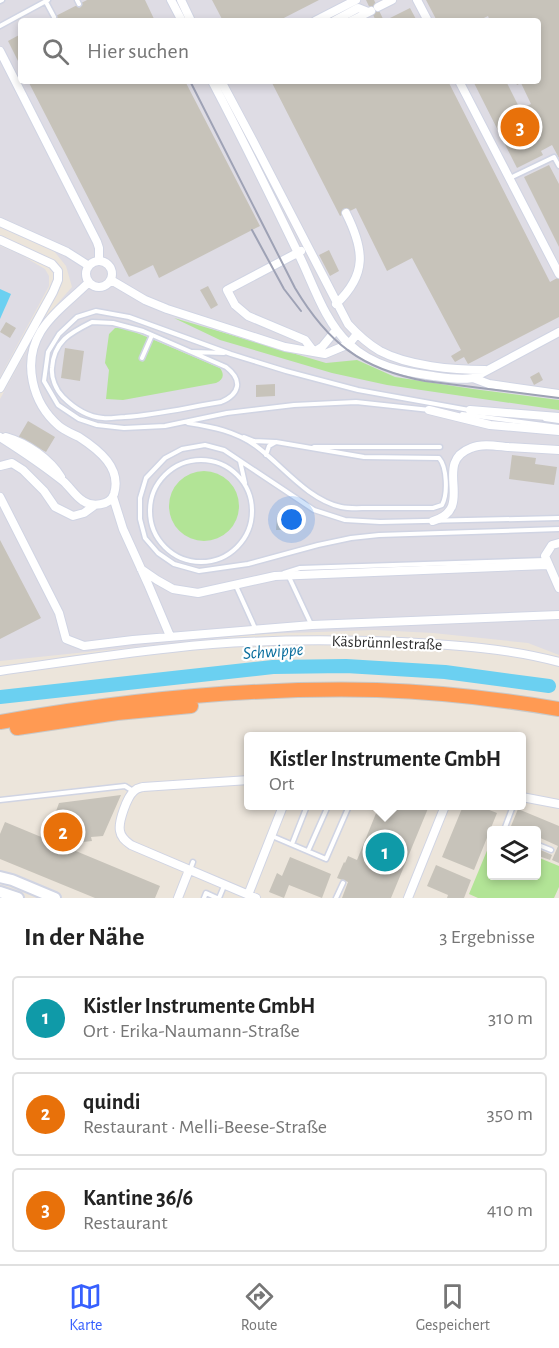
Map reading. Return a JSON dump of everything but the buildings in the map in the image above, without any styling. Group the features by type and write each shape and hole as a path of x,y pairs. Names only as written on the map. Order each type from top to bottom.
{"highway":[{"path":"0,722 134,702 213,694 293,690 416,692 477,697 559,709"},
{"path":"0,731 117,713 219,703 309,698 436,702 559,718"}],"main road":[{"path":"0,877 55,898"},
{"path":"0,892 18,898"}],"street":[{"path":"171,0 180,18"},
{"path":"181,0 190,18"},
{"path":"321,18 356,0"},
{"path":"417,0 426,18"},
{"path":"357,18 389,1"},
{"path":"340,18 358,8 372,10"},
{"path":"0,51 97,242 99,261"},
{"path":"218,84 252,139 336,304 357,334 381,351 399,358 442,367 486,370"},
{"path":"218,84 329,319 336,330 359,352 388,368 462,380 473,378 559,332"},
{"path":"461,84 558,270"},
{"path":"336,304 348,293 357,276 360,253 356,236 346,213"},
{"path":"0,222 67,252 89,266"},
{"path":"0,240 52,264 58,271 58,280 0,388"},
{"path":"308,248 227,290 235,305 248,316 305,340 314,352"},
{"path":"99,261 110,267 111,271 111,280 105,286 100,287 92,285 86,274 89,266 99,261"},
{"path":"111,280 145,300 166,309 285,347 325,354 349,344 357,334"},
{"path":"89,282 61,308 41,332 34,347 31,369 33,384 40,402 60,427 96,449 107,460 114,473 116,483 113,497 123,529 170,636"},
{"path":"314,352 322,347 336,330"},
{"path":"473,378 489,384 559,394"},
{"path":"429,410 490,425 559,429"},
{"path":"470,410 559,419"},
{"path":"0,436 15,440 41,455 83,501 95,505"},
{"path":"433,521 442,518 453,505 454,464 460,454 472,447 559,450"},
{"path":"0,466 12,464 23,470 44,491 55,507 73,516 84,513 95,505 107,503 113,497"},
{"path":"0,497 59,613 66,639 84,646 170,636 312,625 559,615"},
{"path":"559,543 552,545 545,556 559,588"},
{"path":"141,569 173,589 198,592 274,576 547,562"},
{"name":"Käsbrünnlestraße","path":"0,671 174,647 334,639 450,644 516,652 559,662"},
{"path":"244,780 143,787 133,791 120,821 120,835 131,845 191,866 225,885 252,896 281,810"},
{"path":"526,798 559,804"},
{"path":"408,898 443,810"},
{"path":"178,898 191,866"}],"lane":[{"path":"0,26 47,1 54,17"},
{"path":"510,178 554,157 559,166"},
{"path":"429,410 356,402 294,405 226,413 165,426 124,428 97,425 79,419 58,405 44,381 48,352 59,333 77,317 96,311 129,317 231,354 286,371 358,390 470,410"},
{"path":"92,322 113,323 152,335 190,351 232,372 237,387 230,398 221,402 139,416 102,418 89,415 73,407 60,394 54,382 52,369 57,347 71,333 92,322"},
{"path":"142,358 152,335"},
{"path":"190,351 231,354"},
{"path":"184,422 216,427 255,441 276,442 364,458 439,458 445,464 446,498 442,505 433,508 342,507 325,501 308,490 256,446 237,435"},
{"path":"266,455 269,446 276,442"},
{"path":"559,518 380,522 345,520 314,510 224,450 205,446 182,449 165,458 146,478 140,498 140,519 145,538 158,553 174,564 199,571 249,564 351,538 559,529"},
{"path":"298,446 440,447"},
{"path":"240,460 245,485 251,500 252,517 248,532 238,546 225,556 210,561 193,561 177,556 164,546 155,532 150,516 152,499 158,483 170,470 185,462 202,460 219,463 234,472 245,485"},
{"path":"274,576 300,568 547,562"},
{"path":"288,575 312,625"},
{"path":"235,585 256,629"},
{"path":"0,800 125,786 133,791"},
{"path":"292,844 306,810"},
{"path":"308,851 326,810"},
{"path":"271,836 326,859 346,810"},
{"path":"506,826 512,810"},
{"path":"541,846 551,850"},
{"path":"336,898 343,884"},
{"path":"204,898 206,893 218,898 225,885"}],"shaded area":[{"path":"0,0 559,0 559,655 528,643 433,633 375,630 261,634 0,661 0,399 44,319 72,287 66,266 54,251 0,227"},
{"path":"0,246 45,269 49,276 49,286 0,377"}],"green space":[{"path":"174,318 326,363 357,360 395,377 559,400 559,410 387,385 332,373 220,340"},
{"path":"115,328 125,328 220,368 222,377 216,383 123,400 106,399 109,370 105,363 109,334"},
{"path":"204,471 217,474 229,481 236,493 239,506 236,519 229,531 217,538 204,541 191,538 179,531 172,519 169,506 172,493 179,481 191,474"},
{"path":"487,851 487,880 541,880 541,859 559,866 559,887 554,898 478,898 469,894"}],"water":[{"path":"0,289 11,294 0,319"}],"waterway":[{"name":"Schwippe","path":"0,697 273,667 346,666 445,672 549,686"}],"railway":[{"path":"192,84 295,288 320,324 348,351 364,361 402,376 559,398"},
{"path":"252,230 284,289 301,311"}],"place":[{"name":"Kantine 36/6","path":"520,127"},
{"name":"quindi","path":"63,832"},
{"name":"Kistler Instrumente GmbH","path":"385,852"}]}
